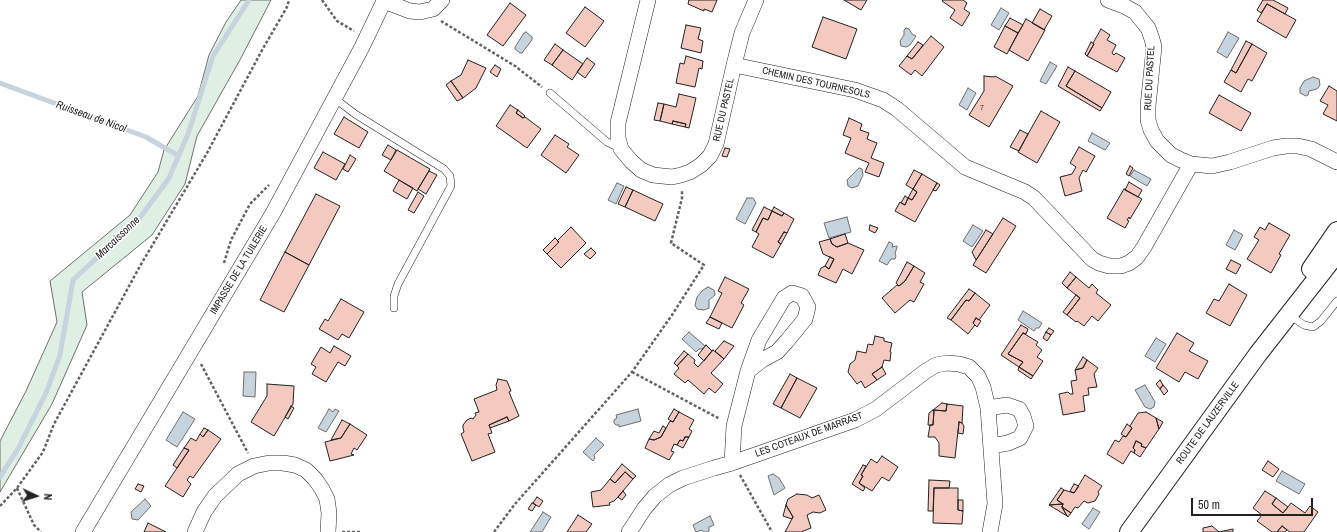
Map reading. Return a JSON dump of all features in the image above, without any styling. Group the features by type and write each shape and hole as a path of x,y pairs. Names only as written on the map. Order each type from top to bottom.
{"street":[{"path":"621,149 618,138 618,123 648,0"},
{"name":"RUE DU PASTEL","path":"621,149 641,170 662,176 681,175 690,172 701,165 710,156 716,144 742,33 756,0"},
{"name":"RUE DU PASTEL","path":"1108,0 1135,12 1148,28 1154,46 1148,120 1151,130 1163,148 1181,160 1191,164 1212,166 1230,162 1273,148 1298,146 1311,149 1330,159 1337,172"},
{"name":"IMPASSE DE LA TUILERIE","path":"83,532 273,212 366,38 384,1 410,11 420,12 437,5"},
{"name":"CHEMIN DES TOURNESOLS","path":"734,65 855,90 883,100 897,109 965,167 1025,192 1034,198 1092,259 1109,266 1120,266 1129,263 1137,257 1191,164"},
{"name":"ROUTE DE LAUZERVILLE","path":"1288,314 1314,265 1337,231"},
{"name":"ROUTE DE LAUZERVILLE","path":"1129,532 1288,314 1337,253"},
{"path":"732,463 734,426 748,371 759,340 784,298 792,293 802,296 808,307 805,319 776,352 762,360 748,371"},
{"name":"LES COTEAUX DE MARRAST","path":"629,532 644,509 655,496 669,485 689,476 732,463 856,420 876,409 926,371 936,365 947,363 969,367 978,376 983,387 988,408 995,504 990,532"},
{"path":"988,408 1007,405 1020,409 1026,426 1020,438 1008,443 991,446"},
{"path":"195,532 204,512 214,496 238,474 254,466 269,463 295,465 306,470 315,479 327,499 329,513 328,532"}],"lane":[{"path":"550,93 607,142 621,149"},
{"path":"334,98 355,114 444,169 450,176 451,186 398,284 394,296 394,308"},
{"path":"1288,314 1304,325 1313,328 1321,322 1337,301"}],"path":[{"path":"0,506 17,488 43,452 54,424 132,280 207,153 289,0"},
{"path":"322,0 337,21 366,38"},
{"path":"437,5 439,19 515,66 550,93"},
{"path":"494,532 515,504 632,372 672,315 704,265 671,243 682,198 681,175"},
{"path":"192,348 254,466"},
{"path":"632,372 734,426"},
{"path":"732,463 772,532"},
{"path":"17,488 34,525 41,532"}],"green space":[{"path":"241,0 271,0 241,58 197,136 185,184 152,235 82,292 87,325 52,404 0,492 0,441 26,391 57,322 50,281 130,215 158,172 164,150 198,96 209,55 226,22"}],"shaded area":[{"path":"1001,8 1009,13 999,30 991,25"},
{"path":"906,28 916,36 910,45 906,47 901,46 900,41"},
{"path":"526,32 532,37 532,40 522,53 520,53 515,49 515,47"},
{"path":"1228,32 1239,38 1227,58 1217,52"},
{"path":"1050,62 1057,66 1046,84 1040,81"},
{"path":"1313,77 1319,79 1320,85 1317,89 1309,91 1308,95 1306,96 1300,93 1300,88 1304,81"},
{"path":"968,88 976,93 967,110 959,105"},
{"path":"1092,133 1110,143 1105,150 1088,141"},
{"path":"859,168 862,169 863,175 858,186 852,188 848,186 847,180"},
{"path":"1134,170 1151,179 1147,186 1130,176"},
{"path":"617,183 624,186 616,204 608,200"},
{"path":"747,198 753,198 756,203 745,224 736,219"},
{"path":"847,217 851,232 829,238 824,223"},
{"path":"973,225 983,231 972,247 963,241"},
{"path":"1234,230 1243,235 1235,250 1226,245"},
{"path":"889,242 893,244 892,247 897,246 897,248 895,259 891,259 887,265 879,261"},
{"path":"708,287 714,290 715,295 709,300 709,308 704,310 697,309 695,305 697,297"},
{"path":"1023,311 1042,323 1039,328 1036,328 1034,331 1018,320"},
{"path":"689,332 705,346 702,349 699,349 696,352 682,339"},
{"path":"1156,338 1166,344 1155,362 1145,356"},
{"path":"244,372 256,372 255,397 243,396"},
{"path":"1145,385 1155,402 1154,407 1150,409 1145,407 1135,390"},
{"path":"329,409 333,412 335,409 339,411 326,432 318,428"},
{"path":"638,409 641,421 619,427 619,425 614,423 614,420 617,418 616,415"},
{"path":"183,412 195,419 177,447 166,440"},
{"path":"596,438 604,445 594,455 595,458 593,461 583,452"},
{"path":"1282,471 1305,484 1299,494 1276,481"},
{"path":"773,474 779,478 785,488 774,495 768,476"},
{"path":"145,499 151,506 138,520 132,519 131,512"},
{"path":"1093,508 1100,512 1089,529 1082,524"},
{"path":"543,512 551,517 542,532 530,532"},
{"path":"710,516 714,525 709,527 709,531 704,532 702,530 696,532 693,525"}],"building":[{"path":"689,0 717,0 712,12 704,9 704,11 688,4"},
{"path":"844,0 867,0 861,10"},
{"path":"963,0 967,3 964,9 970,13 962,26 950,18 955,10 942,1"},
{"path":"1263,0 1273,0 1288,8 1285,14 1267,4 1261,13 1257,10"},
{"path":"510,3 526,15 503,46 487,35"},
{"path":"1267,4 1296,20 1286,38 1257,21"},
{"path":"585,7 604,21 585,47 566,33"},
{"path":"1040,9 1052,16 1044,30 1032,23"},
{"path":"823,17 857,29 846,59 812,47"},
{"path":"1010,18 1023,25 1018,33 1005,26"},
{"path":"1026,19 1045,30 1028,61 1009,50"},
{"path":"686,25 701,28 698,39 703,41 701,53 681,48"},
{"path":"1005,26 1018,33 1007,54 994,47"},
{"path":"1101,29 1110,35 1107,40 1116,45 1112,53 1114,55 1116,53 1125,58 1117,72 1087,56"},
{"path":"931,36 944,47 922,76 915,70 911,75 899,66 907,56 912,59"},
{"path":"1246,41 1252,44 1236,73 1231,70"},
{"path":"918,42 923,45 912,59 907,56"},
{"path":"1091,42 1094,44 1087,56 1085,54"},
{"path":"555,44 563,50 552,65 544,60"},
{"path":"1252,44 1267,53 1252,81 1248,79 1241,92 1224,82 1231,70 1236,73"},
{"path":"563,50 583,64 572,80 552,65"},
{"path":"686,56 703,61 702,69 699,68 695,87 676,83 680,63 684,64"},
{"path":"587,58 595,64 585,78 577,72"},
{"path":"468,60 486,68 476,88 463,98 451,81 461,75"},
{"path":"495,65 501,69 497,77 490,72"},
{"path":"1068,67 1075,71 1066,86 1102,108 1100,111 1058,86"},
{"path":"1075,71 1111,92 1102,108 1066,86"},
{"path":"984,76 995,76 1013,86 989,127 969,115 984,91"},
{"path":"451,81 463,98 457,101 446,85"},
{"path":"1329,86 1337,91 1337,121 1323,114 1328,105 1320,101"},
{"path":"679,94 696,98 689,128 685,127 686,124 673,121 672,124 660,121 664,104 676,107"},
{"path":"1219,95 1251,113 1241,131 1209,113"},
{"path":"658,103 664,104 660,121 654,120"},
{"path":"510,105 518,110 516,113 523,118 525,117 541,129 527,148 496,126"},
{"path":"518,110 525,116 523,118 516,113"},
{"path":"1041,111 1060,122 1037,163 1018,152"},
{"path":"344,117 368,132 359,148 334,134"},
{"path":"849,118 862,124 860,130 869,133 867,139 877,143 871,158 884,163 879,177 865,172 869,163 845,153 851,138 843,135"},
{"path":"673,121 686,124 685,127 672,124"},
{"path":"1020,130 1028,134 1019,151 1010,147"},
{"path":"555,135 569,144 567,147 579,155 566,173 541,155"},
{"path":"388,145 396,150 391,160 382,155"},
{"path":"1079,147 1095,156 1086,172 1083,170 1079,178 1082,191 1065,196 1060,177 1072,174 1076,167 1070,163"},
{"path":"725,148 730,149 727,157 722,156"},
{"path":"397,150 430,169 417,191 384,171"},
{"path":"323,152 345,164 336,180 314,168"},
{"path":"350,155 356,159 348,172 343,169"},
{"path":"1130,166 1133,168 1129,176 1126,174"},
{"path":"914,170 922,174 913,189 906,185"},
{"path":"429,171 437,175 426,194 418,189"},
{"path":"922,174 937,183 915,222 895,211 900,202 905,205 908,198 912,200 917,192 913,189"},
{"path":"399,180 413,188 407,199 393,191"},
{"path":"1129,182 1142,190 1138,197 1125,190"},
{"path":"937,183 940,185 936,191 933,190"},
{"path":"626,187 633,190 625,207 618,204"},
{"path":"913,189 917,192 912,200 908,198"},
{"path":"1124,189 1142,199 1130,219 1129,217 1127,220 1129,221 1125,228 1107,218"},
{"path":"633,190 663,204 655,221 625,207"},
{"path":"418,192 424,196 414,213 408,210"},
{"path":"316,194 340,206 309,265 285,252"},
{"path":"905,196 908,198 905,205 901,203"},
{"path":"764,207 772,211 768,220 763,218 756,232 752,230"},
{"path":"774,207 784,213 782,216 772,211"},
{"path":"772,211 782,216 784,213 794,219 787,233 784,232 778,242 781,244 773,258 752,247 759,234 756,232 763,218 768,220"},
{"path":"1003,218 1016,226 986,273 973,265"},
{"path":"1269,223 1290,235 1279,254 1281,255 1271,273 1247,259 1259,240 1254,237 1260,227 1265,230"},
{"path":"870,225 878,228 875,233 869,230"},
{"path":"571,227 586,243 561,268 547,254"},
{"path":"986,230 993,234 976,260 972,252"},
{"path":"784,232 787,233 781,244 778,242"},
{"path":"845,234 848,243 837,247 832,244 830,239"},
{"path":"555,238 559,242 547,254 543,250"},
{"path":"830,239 832,244 837,247 848,243 864,250 852,274 843,269 836,283 818,275 821,268 825,266 829,269 834,259 823,254 819,242"},
{"path":"591,248 596,253 590,259 584,254"},
{"path":"285,252 309,265 284,312 260,300"},
{"path":"830,257 834,259 829,269 825,266"},
{"path":"1231,260 1241,265 1236,274 1226,269"},
{"path":"907,262 914,266 905,281 899,286 896,283"},
{"path":"914,266 925,273 920,282 924,284 914,302 910,300 895,313 882,298 897,285 899,286 905,281"},
{"path":"1070,272 1076,277 1067,288 1062,283"},
{"path":"725,277 749,289 741,303 744,305 732,328 710,317 722,293 718,291"},
{"path":"1076,277 1089,288 1092,284 1098,290 1096,293 1111,305 1098,321 1092,316 1084,326 1067,315 1080,298 1067,288"},
{"path":"1229,284 1247,295 1230,326 1206,313 1214,299 1219,301"},
{"path":"969,289 975,293 969,301 966,300 951,320 947,318"},
{"path":"975,293 990,305 979,320 976,318 973,323 975,325 968,334 951,320 966,300 969,301"},
{"path":"1076,295 1080,298 1067,315 1063,312"},
{"path":"341,299 364,312 349,338 342,334 338,340 319,329 325,319 328,321"},
{"path":"710,317 722,323 719,329 706,323"},
{"path":"976,318 981,321 977,327 973,323"},
{"path":"1021,325 1028,329 1026,334 1023,333 1008,354 1023,362 1019,367 1001,355"},
{"path":"1049,328 1054,331 1051,335 1046,332"},
{"path":"1046,332 1051,335 1047,341 1043,338"},
{"path":"1023,333 1038,342 1036,345 1042,350 1037,357 1043,361 1033,376 1019,367 1023,362 1008,354"},
{"path":"1177,333 1194,343 1189,351 1208,361 1198,379 1185,372 1179,382 1156,368"},
{"path":"875,336 884,338 884,341 892,343 890,361 884,360 882,367 872,374 877,380 865,388 861,381 857,384 848,372 850,364 855,360 857,351 866,353 868,344 873,345"},
{"path":"724,341 734,346 724,359 715,351"},
{"path":"706,345 712,351 704,361 698,355"},
{"path":"334,346 351,356 345,366 338,362 326,382 312,374 316,367 311,364 321,347 330,353"},
{"path":"713,350 724,359 711,373 723,384 715,393 709,388 704,394 688,380 685,383 674,374 679,368 677,366 688,354 695,360 694,363 698,367"},
{"path":"684,351 688,354 677,366 674,363"},
{"path":"1083,357 1087,360 1083,368 1075,370"},
{"path":"1087,360 1098,368 1094,374 1097,387 1088,388 1089,395 1083,396 1085,411 1063,415 1059,394 1068,392 1073,394 1071,381 1077,380 1075,370 1083,368"},
{"path":"882,367 886,374 877,380 872,374"},
{"path":"1019,367 1033,376 1031,379 1018,370"},
{"path":"790,374 797,378 781,408 773,404"},
{"path":"797,378 817,388 800,418 781,408"},
{"path":"498,379 507,381 511,391 509,392 519,416 509,421 507,417 489,425 492,433 488,434 495,452 472,461 461,434 464,432 463,425 467,420 471,418 473,419 476,415 475,413 479,412 474,399 497,390 496,385"},
{"path":"1160,380 1163,385 1160,389 1156,384"},
{"path":"267,384 294,386 293,404 274,436 251,422 267,396"},
{"path":"1163,385 1168,391 1164,395 1160,389"},
{"path":"942,403 947,404 946,411 933,410"},
{"path":"947,404 963,406 962,423 959,422 955,458 939,456 939,443 935,437 928,437 930,425 933,425 934,410 946,411"},
{"path":"291,406 294,408 288,419 285,417"},
{"path":"674,409 679,412 673,422 668,419"},
{"path":"933,410 933,425 928,425 929,413"},
{"path":"679,412 694,420 689,429 692,431 689,437 685,437 683,441 680,440 677,445 674,444 671,451 674,452 669,460 645,448 649,439 654,440 661,437 670,421 673,422"},
{"path":"1146,412 1156,418 1159,429 1146,448 1141,446 1142,444 1136,441 1133,448 1135,450 1134,453 1131,451 1123,464 1107,454 1115,440 1119,442 1123,436 1126,437 1132,428 1130,426 1138,413"},
{"path":"507,417 509,421 490,428 489,425"},
{"path":"1156,418 1163,422 1159,429"},
{"path":"342,420 350,424 341,438 331,440"},
{"path":"959,422 964,426 963,434 958,433"},
{"path":"350,424 367,435 357,450 354,448 351,454 354,455 330,461 325,442 341,438"},
{"path":"1127,424 1132,428 1126,437 1121,434"},
{"path":"663,426 666,428 661,437 654,440 649,439 654,431 659,433"},
{"path":"204,428 208,430 203,437 200,434"},
{"path":"208,430 221,439 193,478 190,476 187,480 191,484 183,497 165,486 189,450 184,448 191,438 196,441 200,434 203,437"},
{"path":"685,437 689,437 683,448 677,445 680,440 683,441"},
{"path":"1136,441 1142,444 1141,446 1146,448 1140,457 1134,453 1135,450 1133,448"},
{"path":"184,448 189,450 177,468 173,465"},
{"path":"882,456 898,467 889,481 882,477 872,491 859,483 863,476 861,475 871,459 877,463"},
{"path":"1268,461 1279,469 1273,477 1262,470"},
{"path":"622,464 636,476 633,479 625,472 615,483 610,479"},
{"path":"863,465 866,466 859,483 865,488 863,491 852,484"},
{"path":"625,472 633,479 618,497 609,503 610,505 593,507 591,492 601,490 610,479 615,483"},
{"path":"1085,475 1102,486 1095,501 1088,503 1084,501 1078,508 1075,507 1071,513 1062,507 1063,504 1057,500 1064,490 1074,493"},
{"path":"929,480 950,481 949,488 934,488 933,511 928,511"},
{"path":"138,484 144,486 141,492 135,489"},
{"path":"1074,484 1079,486 1074,493 1070,491"},
{"path":"934,488 958,488 958,510 963,511 962,524 933,523"},
{"path":"1061,488 1064,490 1057,500 1063,504 1049,505"},
{"path":"623,491 626,495 622,500 618,497"},
{"path":"1265,491 1276,498 1272,504 1283,513 1291,503 1305,513 1310,506 1318,512 1304,532 1290,532 1282,526 1277,532 1272,532 1257,521 1262,515 1253,508"},
{"path":"797,494 807,495 812,498 819,495 826,510 820,513 813,512 807,515 811,528 801,532 785,532 793,517 786,505 788,499"},
{"path":"537,497 543,501 539,507 533,503"},
{"path":"1276,498 1288,507 1283,513 1272,504"},
{"path":"958,500 963,500 963,511 958,510"},
{"path":"532,503 536,505 532,511 528,509"},
{"path":"1063,504 1062,507 1067,516 1049,505"},
{"path":"786,505 793,517 792,519 783,516"},
{"path":"1062,507 1071,513 1068,517 1067,516"},
{"path":"578,515 592,524 586,532 567,532"},
{"path":"148,523 166,532 144,532"},
{"path":"1212,526 1219,532 1203,532 1203,528"},
{"path":"1282,526 1287,530 1285,532 1277,532"},
{"path":"1233,529 1233,532 1219,532"}],"waterway":[{"name":"Marcaissonne","path":"0,477 19,447 46,393 60,355 73,280 139,219 169,178 188,134 213,56 249,0"},
{"name":"Ruisseau de Nicol","path":"0,83 146,137 179,156"}]}
